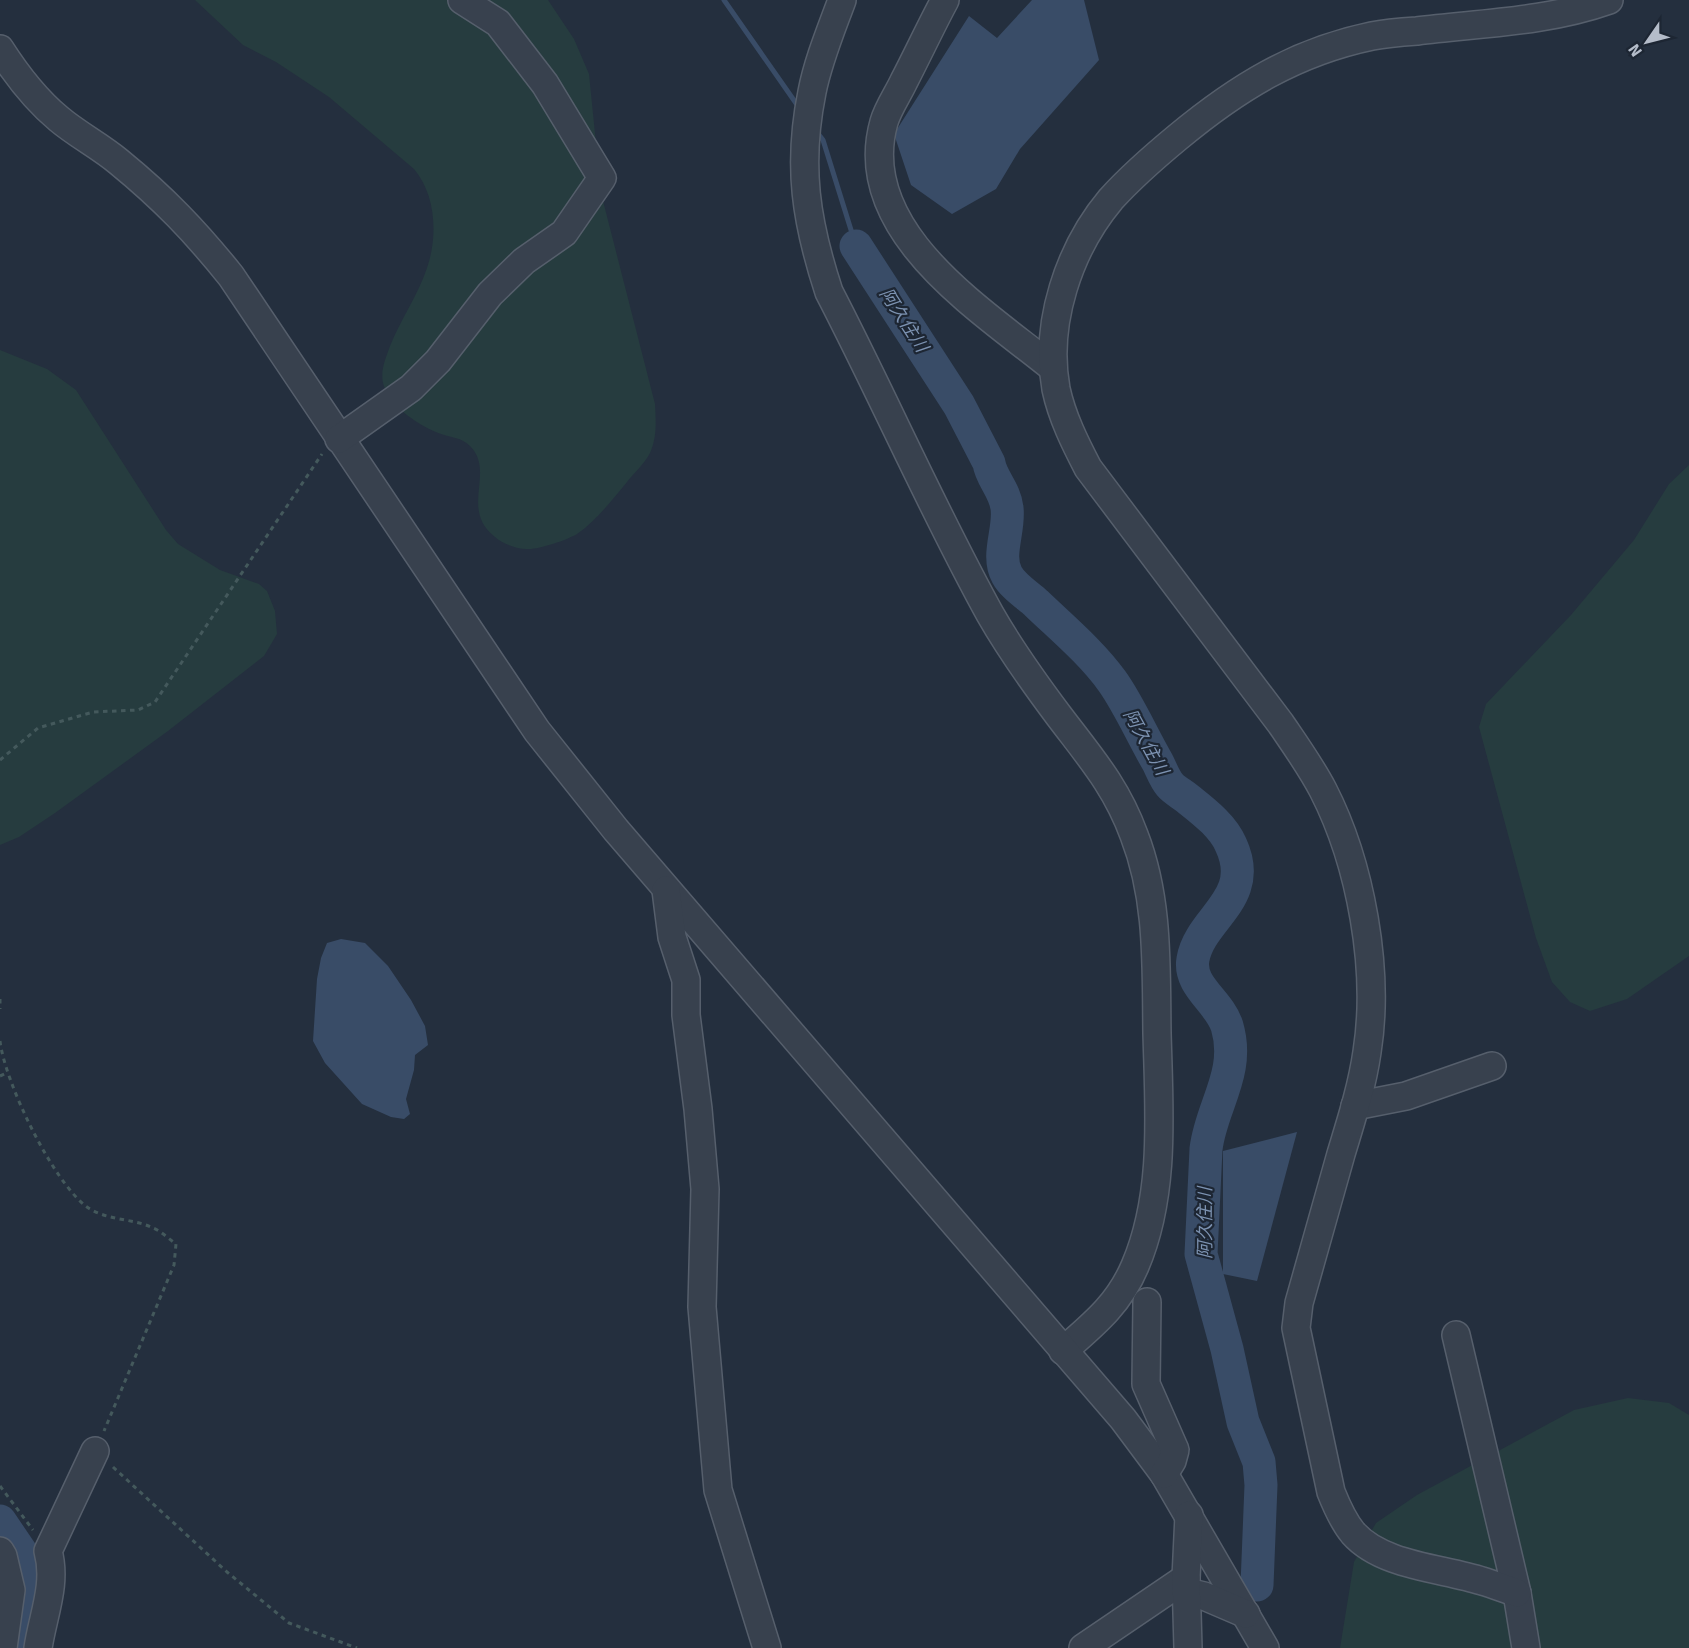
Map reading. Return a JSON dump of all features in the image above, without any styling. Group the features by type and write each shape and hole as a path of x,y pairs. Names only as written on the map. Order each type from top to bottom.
{"street":[{"path":"339,439 411,388 461,333 490,294 524,261 564,233 602,178 545,84 498,23 462,0"},
{"path":"842,0 812,92 805,142 804,176 807,205 816,252 829,292 991,614 1024,667 1060,718 1091,756 1113,790 1136,839 1149,886 1155,920 1158,1082 1155,1194 1136,1263 1123,1290 1101,1318 1064,1351"},
{"path":"945,0 884,121 880,178 889,205 919,250 948,284 1053,368"},
{"path":"1517,1593 1481,1580 1401,1560 1373,1550 1354,1534 1341,1515 1331,1492 1296,1328 1299,1303 1355,1106 1367,1051 1370,959 1355,876 1342,834 1324,792 1308,764 1281,724 1088,468 1062,410 1053,368 1058,310 1077,250 1112,199 1161,152 1213,108 1264,75 1307,55 1372,36 1554,15 1609,0"},
{"path":"0,49 16,73 59,119 117,160 172,207 201,238 231,276 537,731 666,890 1123,1419 1164,1474 1265,1648"},
{"path":"666,890 672,937 686,980 686,1016 705,1189 702,1307 718,1490 767,1648"},
{"path":"1355,1106 1406,1096 1492,1066"},
{"path":"1147,1302 1146,1384 1175,1450 1172,1461 1164,1474"},
{"path":"1456,1335 1517,1593 1526,1648"},
{"path":"38,1648 41,1626 51,1590 51,1563 48,1551 95,1451"},
{"path":"1188,1639 1189,1515"},
{"path":"0,1551 11,1590 3,1648"},
{"path":"1187,1585 1204,1596 1246,1614"},
{"path":"1083,1648 1187,1585"},
{"path":"1188,1639 1198,1623 1211,1618 1246,1614"}],"path":[{"path":"0,760 38,728 93,712 138,710 155,702 317,458 339,439"},
{"path":"0,999 0,1009"},
{"path":"0,1041 7,1073 33,1130 64,1183 88,1207 109,1217 153,1228 176,1244 174,1265 95,1451 227,1572 289,1623 357,1648"},
{"path":"0,1076 7,1073"},
{"path":"0,1486 48,1551"}],"green space":[{"path":"195,0 548,0 574,39 589,74 601,193 655,404 655,435 648,457 604,510 577,534 553,544 529,549 498,540 485,526 480,515 478,503 480,467 477,456 470,446 460,439 433,431 416,421 399,409 387,394 382,376 385,360 394,336 423,278 433,243 431,203 414,169 329,97 276,62 243,45"},
{"path":"0,350 47,369 76,390 166,530 178,544 220,570 259,584 267,591 275,611 277,634 264,656 168,731 55,813 19,837 0,845"},
{"path":"1689,465 1689,956 1627,999 1590,1011 1570,1002 1552,982 1536,938 1479,727 1486,704 1571,615 1634,540 1669,484"},
{"path":"1628,1398 1669,1403 1689,1415 1689,1648 1340,1648 1354,1562 1376,1523 1417,1495 1574,1410"}],"water":[{"path":"1032,0 1084,0 1099,60 1020,149 996,189 952,214 911,185 894,134 969,16 997,38"},
{"path":"341,939 365,943 388,966 425,1026 428,1045 415,1055 414,1070 406,1099 410,1114 404,1119 391,1117 362,1104 325,1063 313,1041 317,979 321,958 327,943"},
{"path":"1297,1132 1257,1281 1223,1274 1223,1151"}],"waterway":[{"name":"阿久住川","path":"724,0 800,109"},
{"name":"阿久住川","path":"816,131 823,140 856,246"},
{"name":"阿久住川","path":"856,246 959,405 1004,495 1007,525 1003,559 1007,575 1016,587 1076,640 1104,670 1124,699 1168,782 1218,825 1231,845 1237,864 1237,880 1232,894 1205,931 1193,959 1193,969 1199,985 1223,1017 1230,1043 1228,1074 1213,1118 1206,1149 1201,1254 1227,1349 1243,1422 1259,1462 1261,1485 1257,1585"},
{"path":"0,1521 23,1555 35,1579 22,1648"}]}
